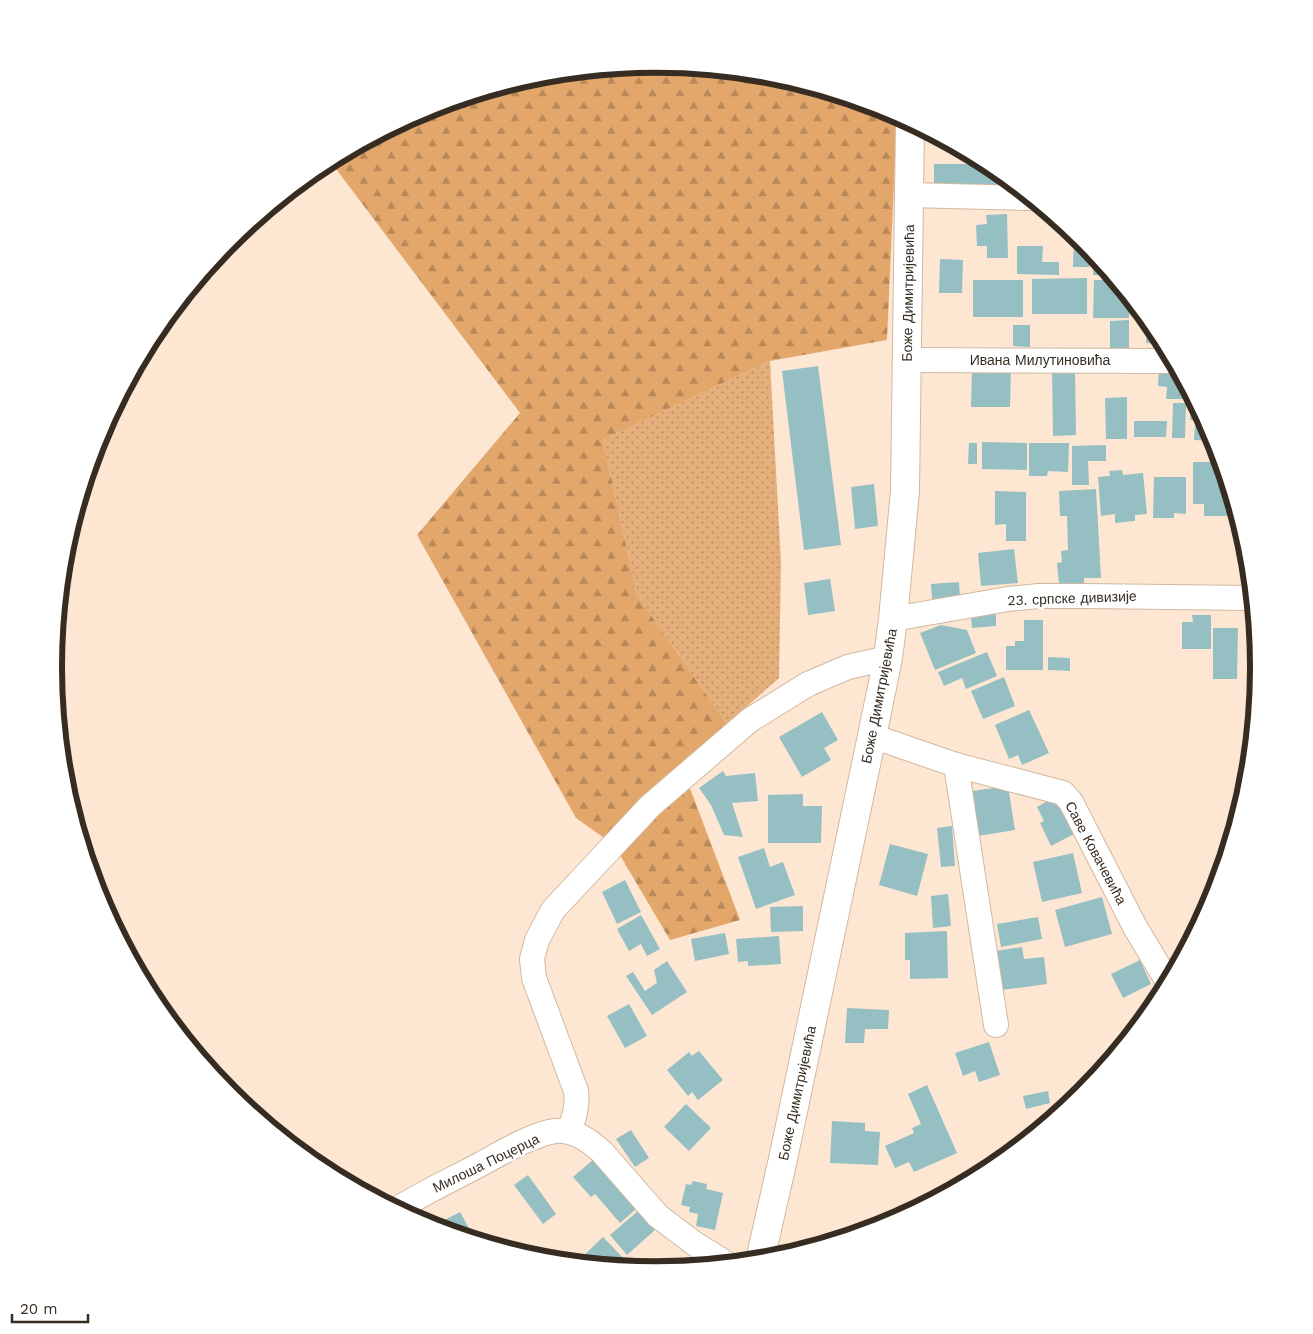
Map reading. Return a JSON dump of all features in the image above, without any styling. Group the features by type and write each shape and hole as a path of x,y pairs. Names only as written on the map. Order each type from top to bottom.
{"main road":[{"name":"Боже Димитријевића","path":"762,1252 888,658 906,491 910,130"}],"street":[{"path":"909,195 1020,198"},
{"name":"Ивана Милутиновића","path":"907,360 1165,361"},
{"name":"23. српске дивизије","path":"893,619 1008,599 1039,596 1246,598"},
{"path":"717,1258 676,1231 658,1216 602,1152 585,1139 569,1132 576,1111 576,1091 534,978 532,959 537,940 553,910 650,806 750,720 808,684 848,667 888,658"},
{"name":"Саве Ковачевића","path":"872,736 956,765 1063,793 1071,802 1135,927 1164,975"},
{"path":"956,765 996,1025"},
{"name":"Милоша Поцерца","path":"404,1204 517,1145 555,1131 569,1132"}],"shaded area":[{"path":"770,361 781,563 779,678 727,724 637,595 603,440"}],"green space":[{"path":"618,74 695,74 772,84 810,93 897,124 887,340 770,361 603,440 637,595 727,724 683,770 740,920 670,940 614,845 576,818 417,535 520,413 335,168 394,134 429,118 466,105 503,93 541,84"}],"building":[{"path":"934,164 972,164 972,167 977,167 1006,187 934,187"},
{"path":"1007,214 1008,258 987,258 987,246 977,246 976,225 987,224 986,215"},
{"path":"1074,244 1089,260 1089,267 1073,267"},
{"path":"1017,246 1043,246 1042,262 1059,262 1059,275 1017,274"},
{"path":"940,259 963,260 962,293 939,293"},
{"path":"1093,264 1103,276 1093,275"},
{"path":"1087,278 1087,314 1032,314 1032,279"},
{"path":"973,280 1023,280 1023,317 973,317"},
{"path":"1094,280 1107,280 1130,307 1129,318 1093,318"},
{"path":"1129,320 1129,349 1110,349 1110,321"},
{"path":"1013,325 1030,325 1030,347 1013,346"},
{"path":"1146,332 1154,343 1146,343"},
{"path":"818,366 841,545 804,550 782,371"},
{"path":"1159,366 1168,366 1186,399 1166,399 1167,387 1158,386"},
{"path":"972,368 1011,369 1010,407 971,407"},
{"path":"1052,368 1075,368 1076,435 1053,436"},
{"path":"1127,397 1127,439 1106,439 1105,398"},
{"path":"1173,403 1186,403 1185,438 1172,438"},
{"path":"1191,408 1196,420 1190,420"},
{"path":"1134,421 1167,421 1166,437 1134,437"},
{"path":"1195,426 1199,426 1205,441 1194,440"},
{"path":"982,442 1027,443 1027,470 982,469"},
{"path":"969,443 977,443 977,464 968,464"},
{"path":"1029,443 1069,443 1068,472 1048,471 1047,476 1029,476"},
{"path":"1106,445 1106,461 1088,461 1089,485 1072,485 1072,446"},
{"path":"1193,462 1214,462 1230,516 1204,516 1204,504 1193,504"},
{"path":"1122,470 1123,475 1143,473 1147,514 1135,515 1135,521 1115,523 1115,514 1101,516 1098,477 1110,476 1109,471"},
{"path":"1154,477 1186,477 1186,514 1174,513 1174,518 1153,518"},
{"path":"874,484 878,526 855,529 851,487"},
{"path":"1096,489 1101,578 1084,578 1084,583 1059,584 1057,563 1062,562 1061,551 1068,550 1067,516 1060,516 1059,491"},
{"path":"995,491 1026,492 1026,541 1006,541 1006,524 995,525"},
{"path":"1014,549 1018,583 981,586 978,553"},
{"path":"830,579 835,611 808,615 804,583"},
{"path":"959,582 960,597 932,599 931,584"},
{"path":"996,613 996,626 972,628 971,615"},
{"path":"1192,615 1211,615 1211,649 1182,649 1182,622 1193,622"},
{"path":"1024,620 1043,620 1043,670 1006,670 1006,646 1015,646 1015,641 1024,641"},
{"path":"941,625 967,630 976,653 935,670 920,633"},
{"path":"1213,628 1238,628 1237,679 1213,679"},
{"path":"987,652 997,676 966,689 962,678 944,686 938,672"},
{"path":"1048,657 1070,658 1070,671 1048,670"},
{"path":"1004,677 1015,706 983,719 971,691"},
{"path":"1029,710 1049,753 1022,765 1018,755 1009,759 995,725"},
{"path":"822,712 838,740 824,748 831,760 802,777 779,737"},
{"path":"723,771 726,776 755,773 758,801 732,803 743,837 724,835 711,805 699,788"},
{"path":"1008,786 1015,830 978,836 972,791"},
{"path":"803,794 803,806 822,806 821,843 768,843 768,795"},
{"path":"1055,797 1074,834 1051,846 1040,823 1044,821 1037,807"},
{"path":"952,826 955,866 941,867 937,828"},
{"path":"890,844 928,854 917,896 879,885"},
{"path":"764,848 770,867 783,862 795,895 756,909 738,857"},
{"path":"1073,853 1082,893 1042,902 1033,862"},
{"path":"625,880 641,912 617,924 602,892"},
{"path":"948,894 951,926 933,928 931,896"},
{"path":"1102,897 1112,934 1065,947 1055,910"},
{"path":"803,906 803,931 771,932 770,907"},
{"path":"641,915 660,949 647,956 641,944 629,951 617,929"},
{"path":"1038,917 1042,939 1001,947 997,924"},
{"path":"947,931 948,978 910,979 910,960 905,960 905,933"},
{"path":"725,933 729,954 695,961 691,939"},
{"path":"779,936 781,964 748,966 748,961 738,962 736,939"},
{"path":"1022,947 1024,959 1044,957 1047,984 1002,990 996,951"},
{"path":"1140,960 1151,984 1123,998 1111,974"},
{"path":"667,961 687,992 652,1015 626,976 633,972 645,991 657,983 654,970"},
{"path":"629,1004 647,1036 625,1048 607,1016"},
{"path":"847,1008 889,1010 888,1029 865,1029 864,1043 845,1043"},
{"path":"989,1042 1000,1075 979,1082 975,1071 963,1076 955,1053"},
{"path":"699,1051 723,1080 698,1100 692,1092 688,1096 667,1070 689,1052 692,1056"},
{"path":"927,1085 957,1153 914,1172 909,1162 895,1168 885,1146 914,1133 912,1128 921,1124 908,1094"},
{"path":"1048,1091 1050,1103 1026,1109 1023,1096"},
{"path":"686,1104 711,1128 689,1151 664,1127"},
{"path":"832,1121 865,1123 865,1131 880,1132 878,1165 830,1163"},
{"path":"631,1130 649,1158 635,1167 616,1139"},
{"path":"594,1159 636,1209 620,1223 595,1194 591,1197 573,1177"},
{"path":"528,1175 556,1214 543,1224 514,1185"},
{"path":"693,1181 707,1184 706,1189 723,1193 715,1230 696,1226 698,1214 689,1212 690,1207 681,1205 686,1184 691,1185"},
{"path":"638,1211 655,1230 627,1255 610,1235"},
{"path":"460,1212 470,1230 466,1229 443,1221"},
{"path":"603,1237 625,1260 618,1260 583,1256"}]}
